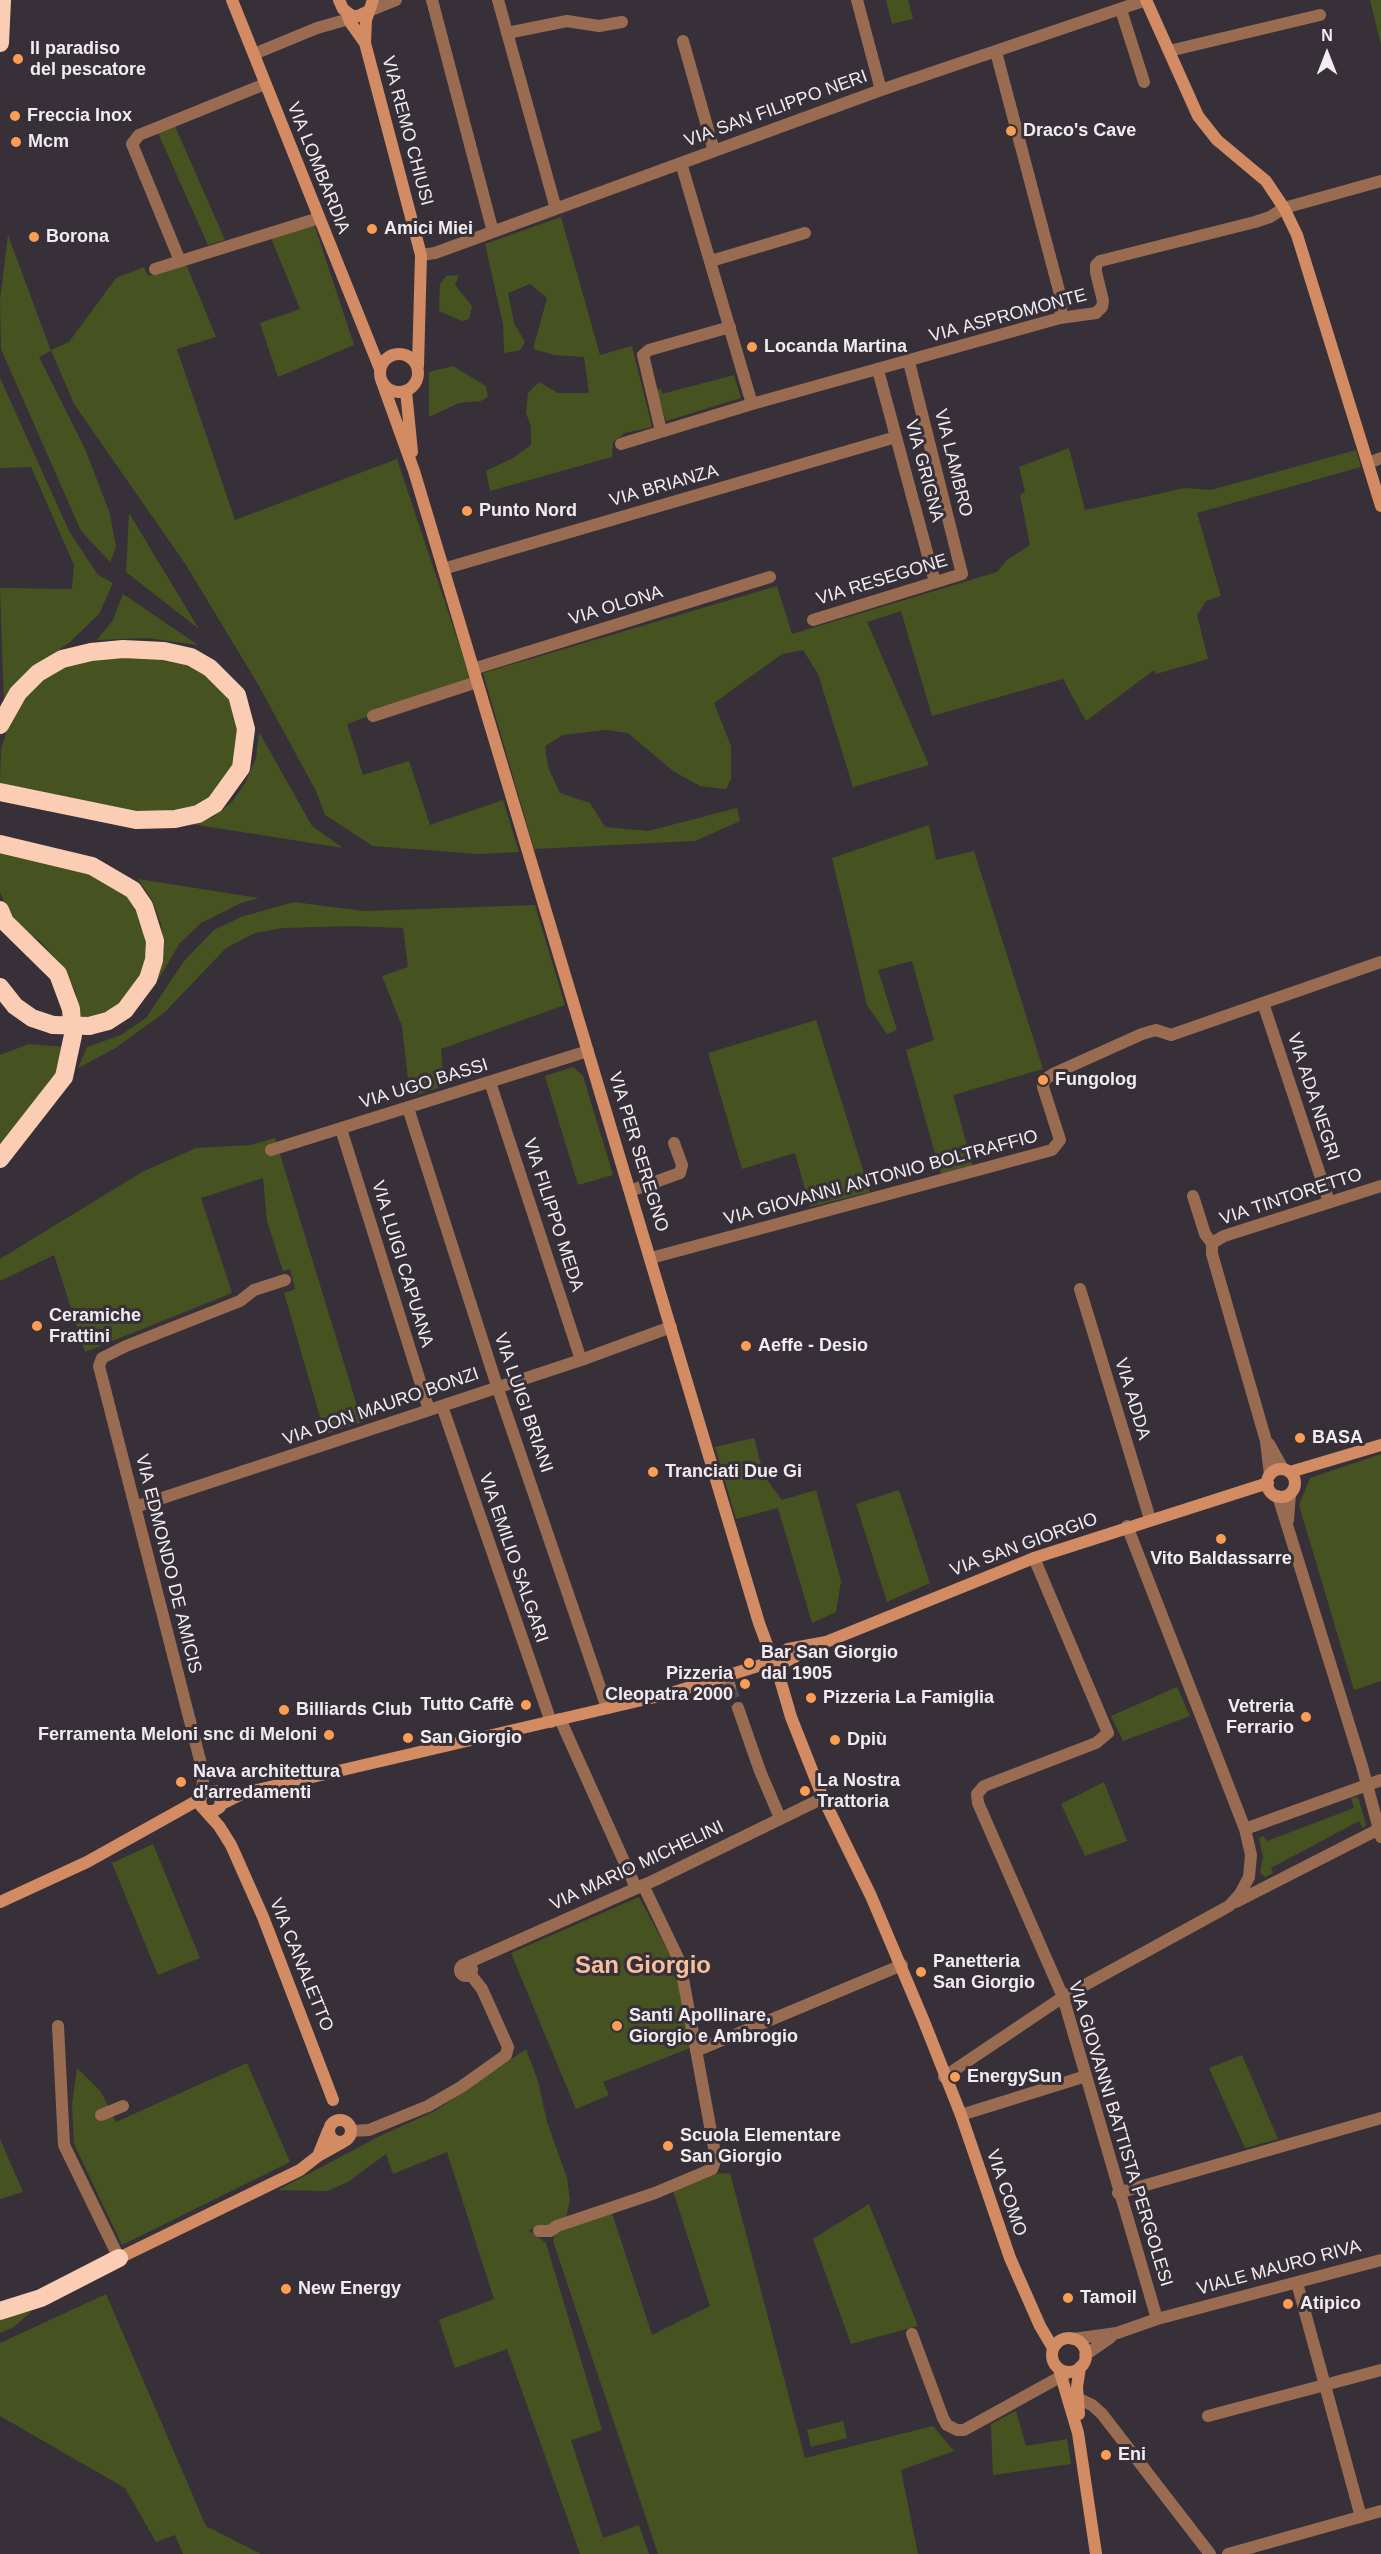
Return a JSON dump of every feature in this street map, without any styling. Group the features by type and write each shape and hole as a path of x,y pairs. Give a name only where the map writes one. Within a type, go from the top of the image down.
{"highway":[{"path":"0,42 2,0"},
{"path":"0,725 18,693 38,673 62,659 91,652 154,651 191,657 217,674 237,695 246,729 241,768 215,804 198,814 174,819 136,820 0,792"},
{"path":"0,844 92,866 133,890 151,922 154,960 148,980 125,1010 108,1021 89,1026 53,1025 32,1018 15,1006 0,987"},
{"path":"0,910 5,922 58,974 71,1009 73,1035 64,1077 0,1159"},
{"path":"0,2311 41,2298 119,2258"}],"street":[{"name":"VIA LOMBARDIA","path":"232,0 373,347 414,471 473,669"},
{"path":"254,54 317,28 334,15 396,0"},
{"path":"432,0 493,232"},
{"path":"498,0 556,209"},
{"path":"857,0 881,90"},
{"path":"1146,0 1192,104 1207,128 1230,152 1260,174 1284,208 1313,281 1381,506"},
{"name":"VIA SAN FILIPPO NERI","path":"421,255 435,253 881,90 1146,0"},
{"name":"VIA REMO CHIUSI","path":"353,9 365,42"},
{"name":"VIA REMO CHIUSI","path":"353,9 365,42 421,255 417,366"},
{"path":"1121,10 1144,82"},
{"path":"1169,51 1320,15"},
{"path":"507,33 567,21 599,27 622,22"},
{"path":"682,41 714,151"},
{"path":"996,52 1062,303 1060,318"},
{"path":"180,261 132,144 139,135 265,84"},
{"path":"681,163 752,404"},
{"path":"1284,208 1381,181"},
{"name":"VIA ASPROMONTE","path":"621,444 752,404 1060,318 1096,313 1102,307 1096,265 1100,261 1255,222 1270,217 1284,208"},
{"path":"155,269 319,218"},
{"path":"711,261 805,233"},
{"path":"661,431 643,355 649,350 730,327"},
{"path":"406,391 393,391 381,375 386,359 412,346 418,335"},
{"path":"373,347 409,356 417,366"},
{"name":"VIA LAMBRO","path":"909,362 962,573"},
{"name":"VIA LOMBARDIA","path":"414,471 406,391 417,380 417,366"},
{"name":"VIA GRIGNA","path":"878,369 935,582"},
{"name":"VIA BRIANZA","path":"443,569 896,437"},
{"path":"1368,463 1381,458"},
{"name":"VIA RESEGONE","path":"813,620 962,573"},
{"name":"VIA OLONA","path":"473,669 770,577"},
{"name":"VIA PER SEREGNO","path":"473,669 763,1634 779,1656 781,1681 791,1717 824,1798 902,1965 946,2082"},
{"path":"373,716 477,682"},
{"path":"1263,1003 1381,962"},
{"name":"VIA GIOVANNI ANTONIO BOLTRAFFIO","path":"651,1258 854,1202 1003,1166 1052,1150 1060,1140 1059,1131 1042,1087 1044,1080 1142,1034 1156,1030 1171,1035 1263,1003"},
{"name":"VIA ADA NEGRI","path":"1263,1003 1329,1202"},
{"name":"VIA UGO BASSI","path":"271,1150 588,1051"},
{"name":"VIA FILIPPO MEDA","path":"490,1083 581,1360"},
{"name":"VIA LUIGI BRIANI","path":"408,1108 497,1386 607,1708"},
{"name":"VIA LUIGI CAPUANA","path":"341,1129 429,1410"},
{"path":"630,1191 680,1173 682,1165 674,1143"},
{"name":"VIA TINTORETTO","path":"1212,1243 1224,1236 1381,1186"},
{"path":"946,2082 1063,1996 1229,1906 1380,1833 1275,1488 1266,1441 1212,1254 1212,1243 1204,1234 1193,1196"},
{"name":"VIA EDMONDO DE AMICIS","path":"202,1804 202,1770 99,1366 102,1358 126,1346 240,1301 254,1290 285,1280"},
{"name":"VIA ADDA","path":"1080,1289 1150,1519"},
{"name":"VIA DON MAURO BONZI","path":"135,1507 581,1360 671,1327"},
{"name":"VIA EMILIO SALGARI","path":"442,1406 556,1721 680,1962 716,2159 712,2169 622,2205 557,2226 550,2231 539,2230"},
{"path":"1266,1441 1289,1474 1275,1488"},
{"name":"VIA SAN GIORGIO","path":"218,1798 729,1682 779,1656 818,1645 1034,1558 1246,1488 1275,1488 1289,1474 1381,1445"},
{"path":"1127,1526 1245,1828 1251,1855 1249,1877 1240,1894 1229,1906"},
{"name":"VIA GIOVANNI BATTISTA PERGOLESI","path":"1034,1558 1108,1733 1096,1743 984,1786 977,1794 978,1803 1063,1996 1118,2193 1157,2319"},
{"path":"738,1708 760,1771 780,1818"},
{"name":"VIA EDMONDO DE AMICIS","path":"202,1770 218,1798"},
{"path":"1245,1828 1381,1780"},
{"path":"204,1792 218,1798 214,1812 202,1804 204,1792"},
{"name":"VIA CANALETTO","path":"218,1798 231,1845 264,1917 333,2100 349,2126"},
{"name":"VIA MARIO MICHELINI","path":"349,2126 369,2130 428,2106 479,2075 506,2055 508,2047 482,1989 468,1969 824,1798"},
{"path":"0,1902 87,1862 178,1813 202,1804"},
{"name":"VIA CANALETTO","path":"202,1804 231,1845"},
{"path":"696,2052 902,1965"},
{"path":"58,2026 64,2145 119,2258 300,2170 318,2156 343,2142 349,2138 349,2126 338,2120 329,2129 333,2140 343,2142"},
{"path":"961,2115 1086,2076"},
{"name":"VIA COMO","path":"946,2082 961,2115 1010,2258 1053,2348"},
{"name":"VIA CANALETTO","path":"318,2156 329,2129 333,2100"},
{"path":"101,2115 123,2106"},
{"path":"1118,2193 1381,2118"},
{"name":"VIALE MAURO RIVA","path":"1068,2339 1117,2333 1157,2319 1381,2260"},
{"path":"1296,2283 1361,2517"},
{"name":"VIA COMO","path":"1033,2310 1068,2339"},
{"name":"VIALE MAURO RIVA","path":"1085,2355 1117,2333"},
{"path":"912,2334 939,2410 951,2429 964,2430 1068,2371 1085,2355 1082,2345 1068,2339 1053,2348 1052,2358 1068,2371 1077,2398 1078,2433"},
{"path":"1208,2416 1381,2370"},
{"path":"1068,2371 1096,2554"},
{"path":"1077,2398 1092,2405 1102,2414 1210,2554"},
{"path":"1228,2554 1381,2511"}],"green space":[{"path":"886,0 908,0 913,19 892,24"},
{"path":"1370,0 1381,0 1381,45"},
{"path":"175,126 225,240 208,245 158,133"},
{"path":"561,217 600,355 632,346 652,427 625,433 613,442 612,457 490,491 486,471 513,458 531,445 531,427 526,413 528,393 539,382 558,393 589,393 584,357 554,355 533,349 547,298 530,284 508,293 514,323 525,342 520,350 504,353 503,324 485,244"},
{"path":"314,224 354,345 278,377 260,323 300,309 271,238"},
{"path":"8,235 51,351 39,357 86,451 110,514 116,547 110,562 81,531 1,349 0,300"},
{"path":"186,264 216,337 177,349 235,520 397,459 471,680 347,724 363,775 409,761 430,825 503,800 519,852 477,854 373,846 325,815 316,791 259,686 186,565 74,404 51,350 69,342 116,278 144,267 148,276"},
{"path":"459,275 455,285 472,306 469,319 462,321 439,311 440,284 446,276"},
{"path":"453,366 486,386 488,397 481,401 459,403 429,417 429,372"},
{"path":"734,375 741,398 666,421 656,390 661,389 662,394"},
{"path":"0,378 69,531 98,575 113,583 99,614 70,642 26,673 4,706 0,588 72,589 74,565 31,467 0,468"},
{"path":"1069,448 1085,510 1185,488 1211,490 1356,450 1361,467 1197,513 1221,596 1206,601 1197,615 1208,659 1156,674 1154,670 1086,721 1063,679 932,716 901,611 867,622 929,765 853,787 818,674 803,650 782,654 714,703 731,746 731,779 726,789 700,786 673,771 628,733 605,730 563,735 545,746 548,767 560,793 590,803 605,827 648,831 737,808 740,821 695,841 534,849 483,673 777,586 792,634 997,572 1007,560 1030,545 1020,495 1025,492 1019,467"},
{"path":"129,513 199,629 126,572"},
{"path":"123,594 198,645 147,638 97,640 113,620"},
{"path":"89,657 165,657 211,672 239,712 238,760 209,799 187,809 163,812 130,811 0,785 1,749 13,712 43,677"},
{"path":"259,732 312,826 343,848 191,824 213,817 232,802 245,783 256,758"},
{"path":"929,825 936,860 974,851 1043,1069 953,1095 973,1167 941,1175 906,1050 934,1040 912,961 878,970 897,1030 887,1034 867,1005 832,858"},
{"path":"0,850 66,861 134,899 149,945 139,985 110,1012 82,1020 75,990 60,964 41,942 14,921 0,892"},
{"path":"138,879 259,898 241,903 201,923 180,943 152,990 138,1005 159,971 164,948 161,924 152,900"},
{"path":"294,902 363,911 535,905 565,1005 441,1049 444,1086 410,1097 402,1026 382,976 408,967 403,928 352,926 283,928 255,933 226,948 165,1012 114,1049 78,1068 87,1047 121,1035 146,1018 184,961 214,930 241,917"},
{"path":"816,1020 870,1192 810,1207 795,1153 742,1169 708,1053"},
{"path":"29,1044 66,1047 57,1074 0,1150 0,1055"},
{"path":"573,1067 583,1076 613,1175 578,1185 545,1076"},
{"path":"275,1138 362,1422 325,1434 284,1293 295,1289 290,1269 283,1271 267,1221 263,1178 201,1198 232,1293 85,1352 54,1255 0,1281 0,1259 142,1172 196,1148 251,1145"},
{"path":"754,1438 764,1476 782,1500 816,1490 841,1581 836,1612 812,1623 778,1508 736,1519 715,1447"},
{"path":"1381,1454 1381,1681 1354,1690 1299,1505 1310,1478"},
{"path":"899,1490 930,1583 887,1602 856,1504"},
{"path":"1177,1687 1190,1716 1123,1741 1111,1716"},
{"path":"1104,1782 1127,1841 1085,1856 1061,1804"},
{"path":"1358,1797 1366,1825 1363,1828 1359,1821 1271,1868 1273,1873 1265,1877 1260,1873 1263,1857 1259,1838 1263,1836 1267,1841 1354,1808 1351,1798"},
{"path":"153,1844 200,1958 158,1975 112,1863"},
{"path":"639,1897 675,1964 690,2048 603,2082 609,2095 576,2109 511,1953"},
{"path":"526,2049 538,2081 547,2122 567,2178 570,2200 565,2222 528,2230 546,2243 602,2430 571,2440 603,2538 639,2525 649,2554 580,2554 507,2349 455,2368 439,2320 494,2299 447,2152 393,2174 386,2154 348,2182 327,2191 278,2190 380,2136 435,2111"},
{"path":"1242,2055 1278,2139 1245,2148 1209,2068"},
{"path":"247,2063 290,2162 122,2245 74,2144 72,2104 77,2068 101,2092 116,2122"},
{"path":"0,2139 23,2192 0,2199"},
{"path":"730,2173 805,2458 933,2426 954,2451 901,2470 918,2554 658,2554 553,2241 556,2231 612,2213 652,2335 710,2306 673,2191 712,2174"},
{"path":"869,2204 918,2326 851,2344 813,2239"},
{"path":"106,2294 206,2526 261,2554 183,2554 175,2535 156,2542 125,2488 0,2416 0,2343"},
{"path":"32,2311 14,2327 0,2333 0,2317"},
{"path":"1016,2411 1026,2446 1067,2439 1071,2464 993,2475 991,2424"},
{"path":"843,2421 847,2438 811,2447 807,2430"}],"tunnel":[{"path":"730,1687 738,1708"}],"place":[{"name":"Il paradiso del pescatore","path":"18,59"},
{"name":"Freccia Inox","path":"15,116"},
{"name":"Draco's Cave","path":"1011,131"},
{"name":"Mcm","path":"16,142"},
{"name":"Amici Miei","path":"372,229"},
{"name":"Borona","path":"34,237"},
{"name":"Locanda Martina","path":"752,347"},
{"name":"Punto Nord","path":"467,511"},
{"name":"Fungolog","path":"1043,1080"},
{"name":"Ceramiche Frattini","path":"37,1326"},
{"name":"Aeffe - Desio","path":"746,1346"},
{"name":"BASA","path":"1300,1438"},
{"name":"Tranciati Due Gi","path":"653,1472"},
{"name":"Vito Baldassarre","path":"1221,1539"},
{"name":"Bar San Giorgio dal 1905","path":"749,1663"},
{"name":"Pizzeria Cleopatra 2000","path":"745,1684"},
{"name":"Pizzeria La Famiglia","path":"811,1698"},
{"name":"Tutto Caffè","path":"526,1705"},
{"name":"Billiards Club","path":"284,1710"},
{"name":"Vetreria Ferrario","path":"1306,1717"},
{"name":"Ferramenta Meloni snc di Meloni","path":"329,1735"},
{"name":"San Giorgio","path":"408,1738"},
{"name":"Dpiù","path":"835,1740"},
{"name":"Nava architettura d'arredamenti","path":"181,1782"},
{"name":"La Nostra Trattoria","path":"805,1791"},
{"name":"Panetteria San Giorgio","path":"921,1972"},
{"name":"Santi Apollinare, Giorgio e Ambrogio","path":"617,2026"},
{"name":"EnergySun","path":"955,2077"},
{"name":"Scuola Elementare San Giorgio","path":"668,2146"},
{"name":"New Energy","path":"286,2289"},
{"name":"Tamoil","path":"1068,2298"},
{"name":"Atipico","path":"1288,2304"},
{"name":"Eni","path":"1106,2455"}],"district":[{"name":"San Giorgio","path":"643,1966"}]}
